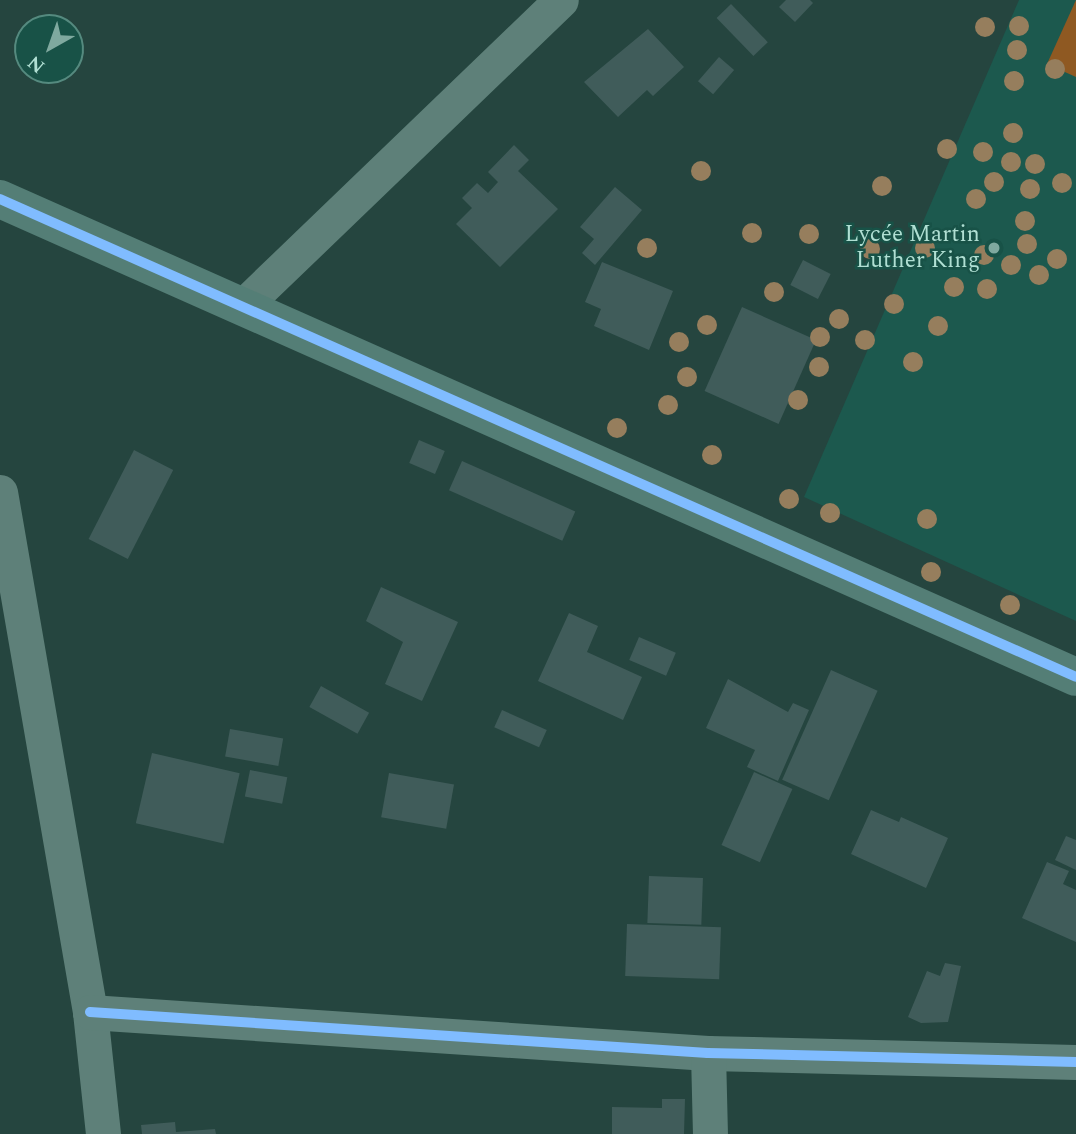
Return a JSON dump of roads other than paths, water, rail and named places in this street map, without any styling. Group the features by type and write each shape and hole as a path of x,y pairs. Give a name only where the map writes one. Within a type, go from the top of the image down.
{"street":[{"path":"243,306 561,0"},
{"path":"0,199 1076,677"},
{"path":"0,492 12,585 90,1012 103,1134"},
{"path":"90,1012 708,1053 1076,1062"},
{"path":"708,1053 710,1134"}],"place":[{"name":"Lycée Martin Luther King","path":"994,248"}]}
